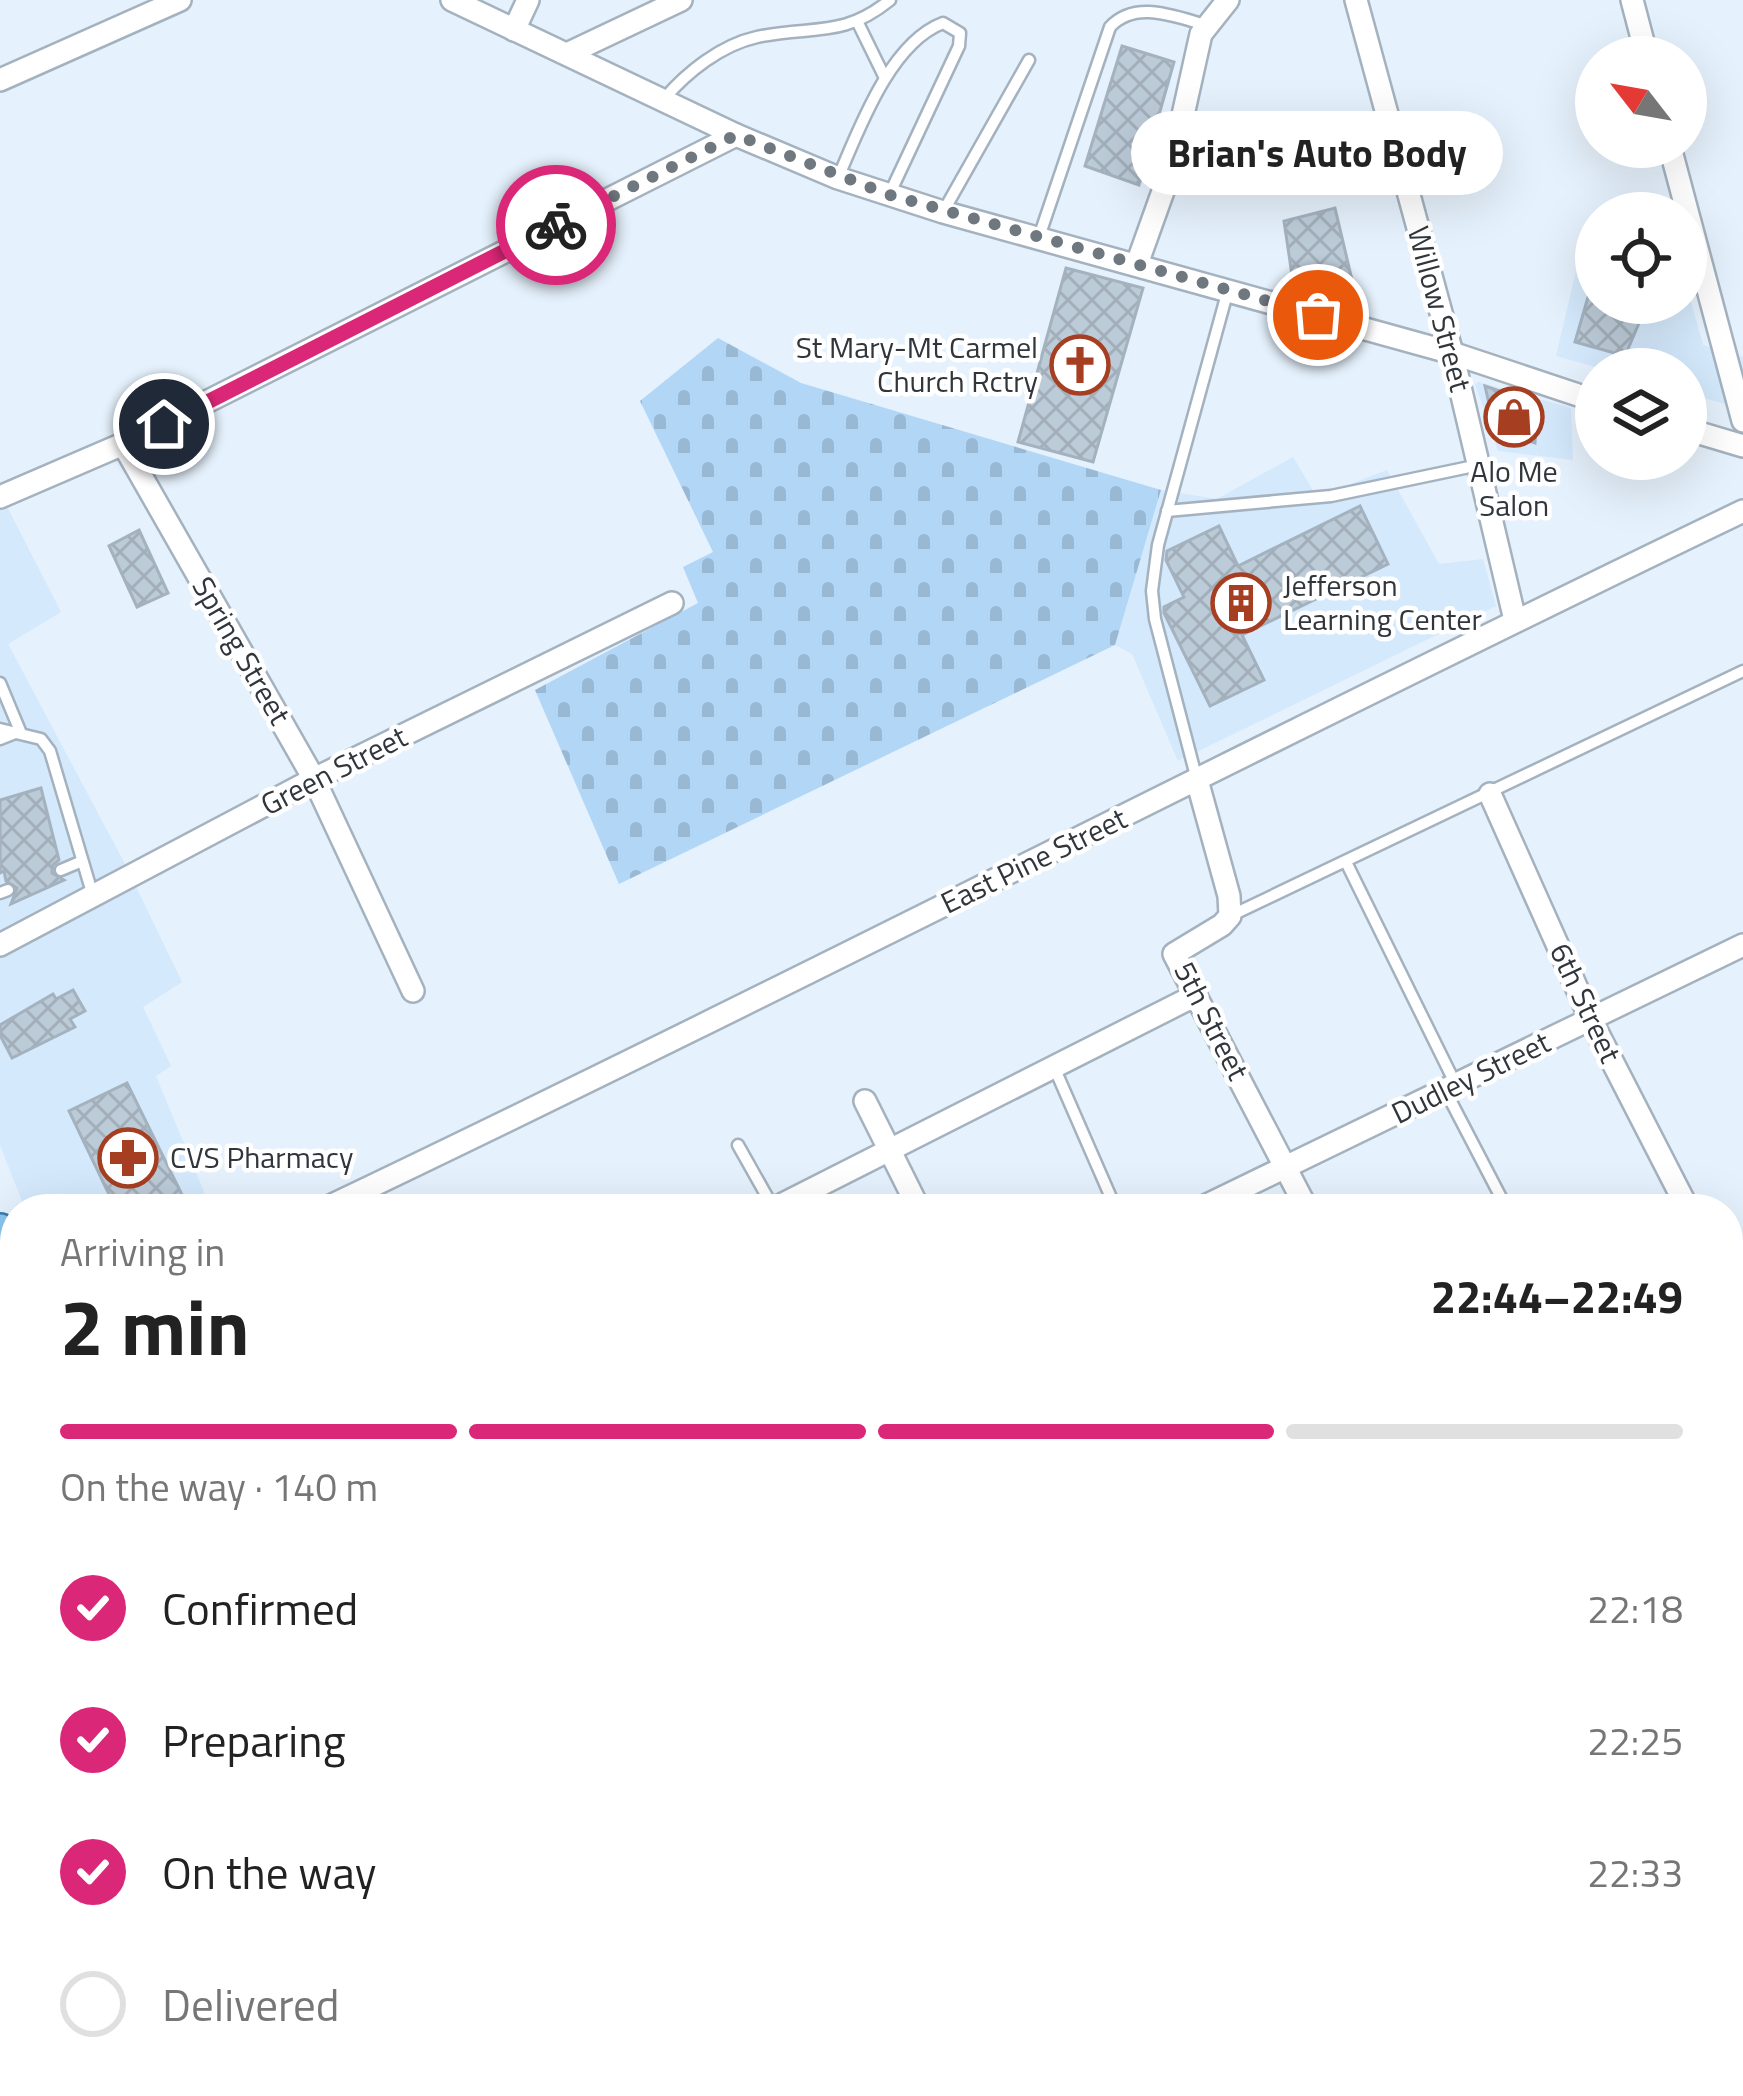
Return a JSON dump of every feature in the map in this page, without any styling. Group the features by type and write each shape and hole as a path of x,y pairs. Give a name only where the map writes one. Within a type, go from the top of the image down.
{"street":[{"path":"0,80 180,0"},
{"path":"452,0 736,135 838,178 943,212 1452,353 1575,394"},
{"path":"514,30 529,0"},
{"path":"567,54 681,0"},
{"path":"1137,264 1171,169 1201,34 1228,0"},
{"name":"Willow Street","path":"1357,0 1452,353 1515,620"},
{"path":"1632,0 1641,36"},
{"path":"0,497 123,444 736,135"},
{"path":"1676,168 1743,422"},
{"path":"1707,436 1743,446"},
{"name":"Spring Street","path":"123,444 314,779 413,991"},
{"name":"East Pine Street","path":"355,1194 1743,511"},
{"name":"Green Street","path":"0,945 314,779 672,603"},
{"path":"1197,780 1232,905 1230,916"},
{"name":"6th Street","path":"1490,794 1592,1020 1680,1194"},
{"name":"5th Street","path":"1230,916 1174,954 1299,1194"},
{"name":"Dudley Street","path":"1229,1194 1743,945"},
{"path":"803,1194 1196,995"},
{"path":"865,1101 911,1194"}],"lane":[{"path":"664,99 697,68 753,38 858,23 890,0"},
{"path":"1039,238 1110,27 1118,16 1134,9 1208,25"},
{"path":"858,23 884,76"},
{"path":"838,178 884,76 943,23 960,33 959,46 890,195"},
{"path":"943,212 1029,60"},
{"path":"1197,780 1152,591 1167,511 1228,290"},
{"path":"1167,511 1331,496 1479,465"},
{"path":"1230,916 1743,671"},
{"path":"0,683 20,731"},
{"path":"0,729 41,739 50,751 93,896"},
{"path":"0,739 20,731"},
{"path":"62,869 80,862"},
{"path":"1346,862 1500,1194"},
{"path":"1054,1067 1109,1194"},
{"path":"738,1145 766,1194"}],"shaded area":[{"path":"1575,275 1575,324 1697,324 1703,345 1743,357 1743,409 1707,399 1707,348 1575,348 1575,361 1556,356"},
{"path":"1475,384 1571,408 1573,460 1498,451"},
{"path":"1293,457 1317,497 1387,470 1439,564 1483,559 1496,606 1178,761 1132,654 1115,645 1161,490 1217,499"},
{"path":"0,493 61,612 8,644 182,982 143,1007 171,1066 156,1076 205,1194 19,1194 0,1145"}],"green space":[{"path":"718,338 801,383 1161,490 1115,645 619,884 535,690 698,603 683,567 713,552 640,401"}],"building":[{"path":"1122,46 1174,62 1139,185 1085,166"},
{"path":"1335,208 1357,301 1293,282 1284,221"},
{"name":"St Mary-Mt Carmel Church Rctry","path":"1066,268 1143,288 1093,462 1018,442"},
{"path":"1580,324 1639,324 1628,348 1575,342"},
{"name":"Alo Me Salon","path":"1485,386 1537,404 1535,443 1495,430"},
{"name":"Jefferson Learning Center","path":"1360,506 1388,564 1242,635 1264,680 1210,706 1164,613 1164,607 1184,597 1166,560 1167,551 1219,526 1238,566"},
{"path":"139,530 168,593 137,607 109,546"},
{"path":"41,788 59,860 52,873 64,880 11,904 17,888 6,881 4,871 0,873 0,800"},
{"path":"73,990 85,1011 70,1019 75,1027 12,1058 0,1025 53,994 56,999"},
{"name":"CVS Pharmacy","path":"127,1083 182,1194 109,1194 69,1111"}],"way so far":[{"path":"556,225 736,135 838,178 943,212 1318,315"}],"place":[{"name":"Brian's Auto Body","path":"1318,315"},
{"name":"St Mary-Mt Carmel Church Rctry","path":"1080,365"},
{"name":"Alo Me Salon","path":"1514,417"},
{"name":"Jefferson Learning Center","path":"1241,603"},
{"name":"CVS Pharmacy","path":"128,1158"}],"route":[{"path":"164,424 556,225"}]}
